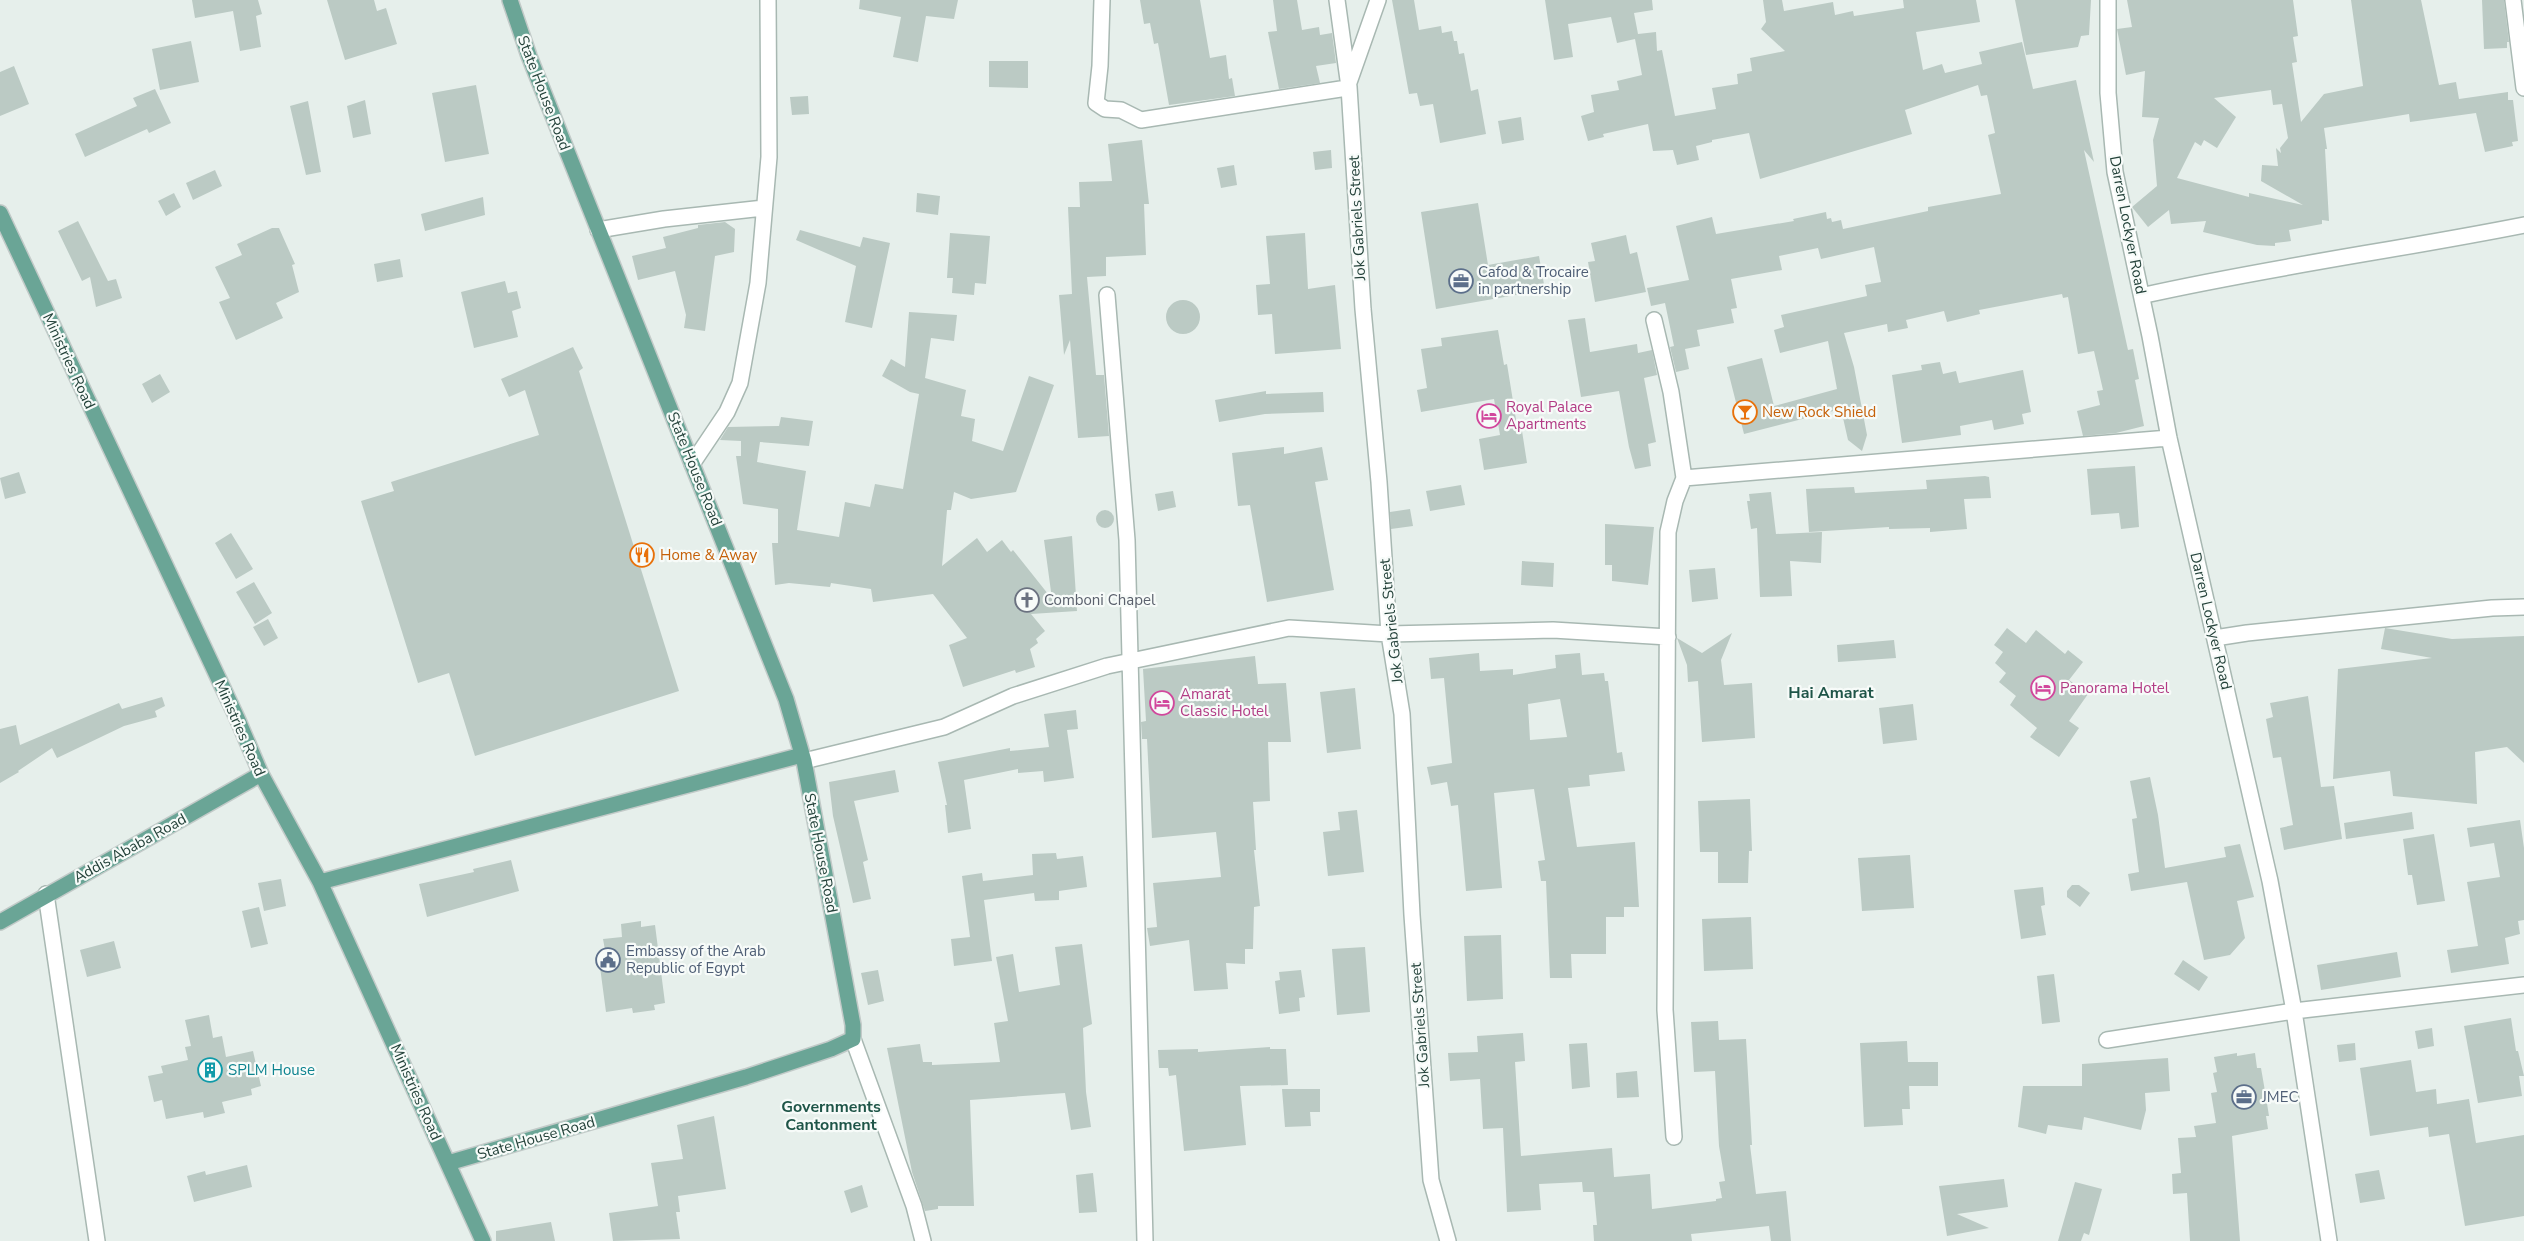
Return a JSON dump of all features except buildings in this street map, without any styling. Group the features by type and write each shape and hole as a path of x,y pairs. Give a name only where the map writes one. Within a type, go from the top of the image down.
{"main road":[{"name":"State House Road","path":"448,1163 746,1078 831,1049 853,1039 853,1024 803,758 775,666 598,230 529,56 510,0"},
{"name":"Ministries Road","path":"0,213 261,774 320,882 483,1241"},
{"path":"320,882 803,758"},
{"name":"Addis Ababa Road","path":"0,922 46,894 261,774"}],"street":[{"path":"692,464 727,412 740,383 758,283 769,158 768,0"},
{"path":"1102,0 1100,66 1096,103 1105,109 1121,110 1141,120 1347,88 1378,0"},
{"name":"Jok Gabriels Street","path":"1336,0 1349,87 1363,309 1379,482 1388,634 1402,714 1412,914 1431,1180 1448,1241"},
{"name":"Darren Lockyer Road","path":"2108,0 2108,93 2115,172 2150,336 2169,438 2270,881 2294,1011 2329,1241"},
{"path":"2513,0 2524,88"},
{"path":"598,230 673,218 764,208"},
{"path":"2144,295 2206,281 2418,246 2524,225"},
{"path":"1107,295 1126,540 1145,1241"},
{"path":"1654,320 1671,392 1684,478 1675,501 1668,532 1665,1010 1674,1137"},
{"path":"1684,478 2169,438"},
{"path":"2215,638 2247,633 2483,609 2524,608"},
{"path":"803,758 944,727 1013,696 1107,666 1130,663 1290,628 1388,634 1553,630 1668,636"},
{"path":"46,894 97,1241"},
{"path":"2108,1040 2294,1011 2524,985"},
{"name":"State House Road","path":"853,1039 910,1197 923,1241"}],"place":[{"name":"Cafod & Trocaire in partnership","path":"1461,281"},
{"name":"New Rock Shield","path":"1745,412"},
{"name":"Royal Palace Apartments","path":"1489,416"},
{"name":"Home & Away","path":"642,555"},
{"name":"Comboni Chapel","path":"1027,600"},
{"name":"Panorama Hotel","path":"2043,688"},
{"name":"Amarat Classic Hotel","path":"1162,703"},
{"name":"Embassy of the Arab Republic of Egypt","path":"608,960"},
{"name":"SPLM House","path":"210,1070"},
{"name":"JMEC","path":"2244,1097"}],"district":[{"name":"Hai Amarat","path":"1831,692"},
{"name":"Governments Cantonment","path":"831,1115"}]}
